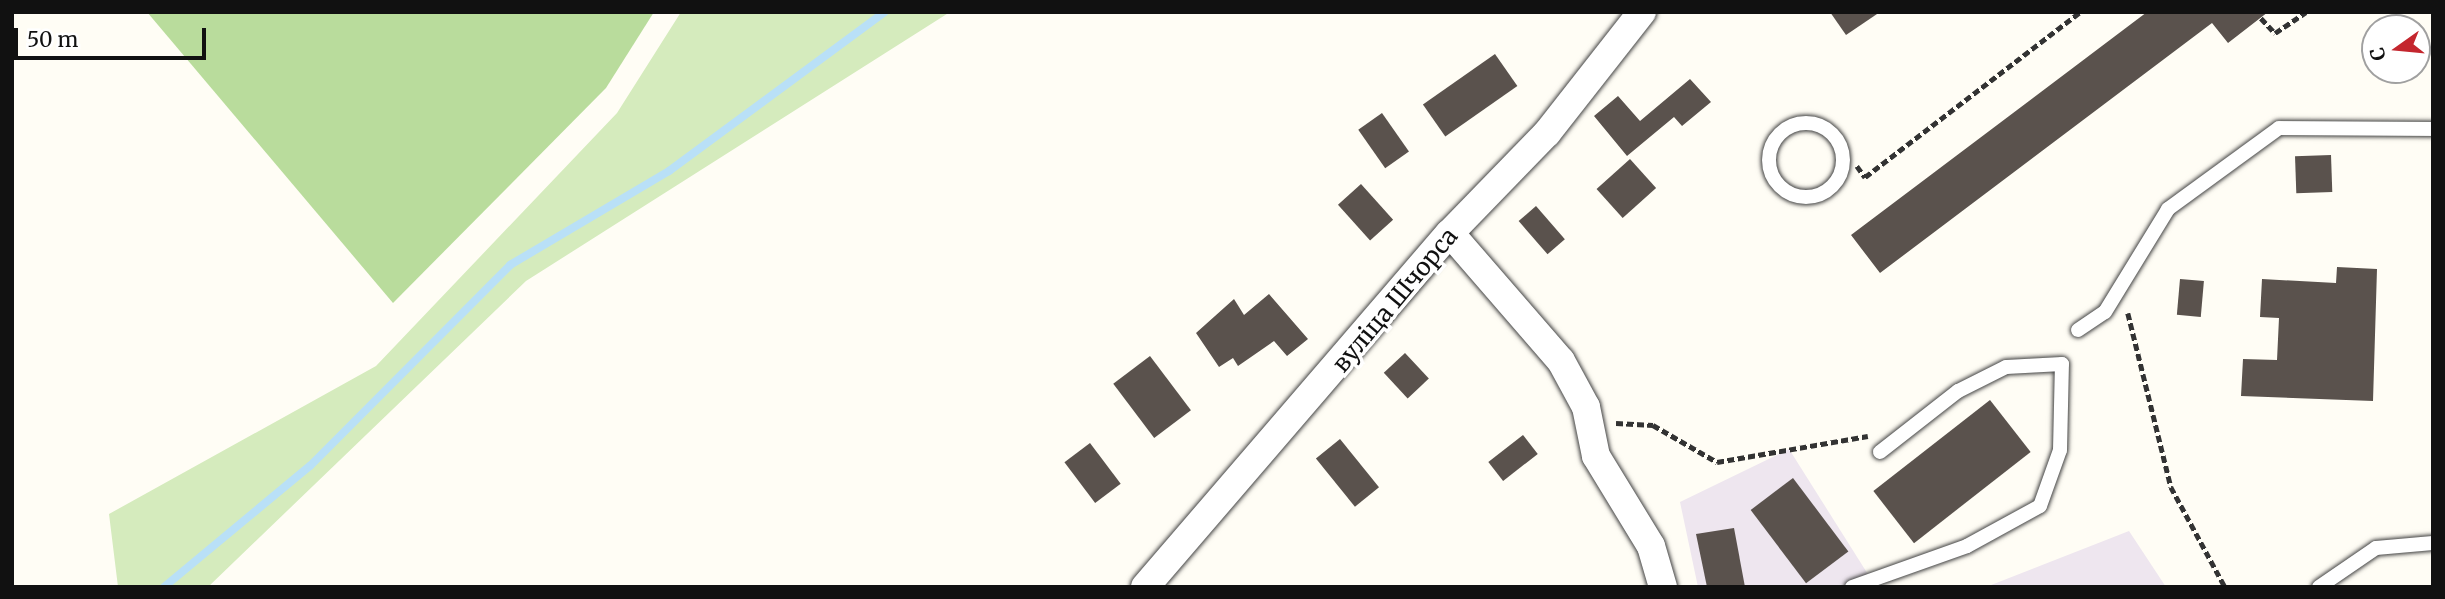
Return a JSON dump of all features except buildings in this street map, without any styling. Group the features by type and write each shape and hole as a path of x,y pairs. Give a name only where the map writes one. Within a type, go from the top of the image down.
{"street":[{"name":"вуліца Шчорса","path":"1145,587 1450,233 1547,133 1642,12"},
{"path":"1450,233 1561,361 1589,422 1596,456 1651,546 1664,587"}],"lane":[{"path":"1798,123 1821,126 1841,146 1841,173 1820,195 1788,194 1770,174 1770,146 1798,123"},
{"path":"2078,330 2105,312 2168,209 2279,128 2433,129"},
{"path":"1852,587 1967,546 2040,506 2060,450 2062,364 2006,367 1958,391 1880,452"},
{"path":"2319,587 2376,548 2433,543"}],"path":[{"path":"1857,166 1865,177 2080,12"},
{"path":"2261,18 2274,33 2306,12"},
{"path":"2120,287 2171,487 2225,587"},
{"path":"1589,422 1653,425 1717,462 1910,429"}],"shaded area":[{"path":"1789,449 1876,587 1698,587 1680,502"},
{"path":"2129,531 2166,587 1986,587"}],"green space":[{"path":"147,12 654,12 606,88 393,303"},
{"path":"681,12 950,12 526,281 208,587 118,587 109,514 376,366 617,113"}],"waterway":[{"path":"164,587 310,466 510,265 669,171 885,12"}]}
